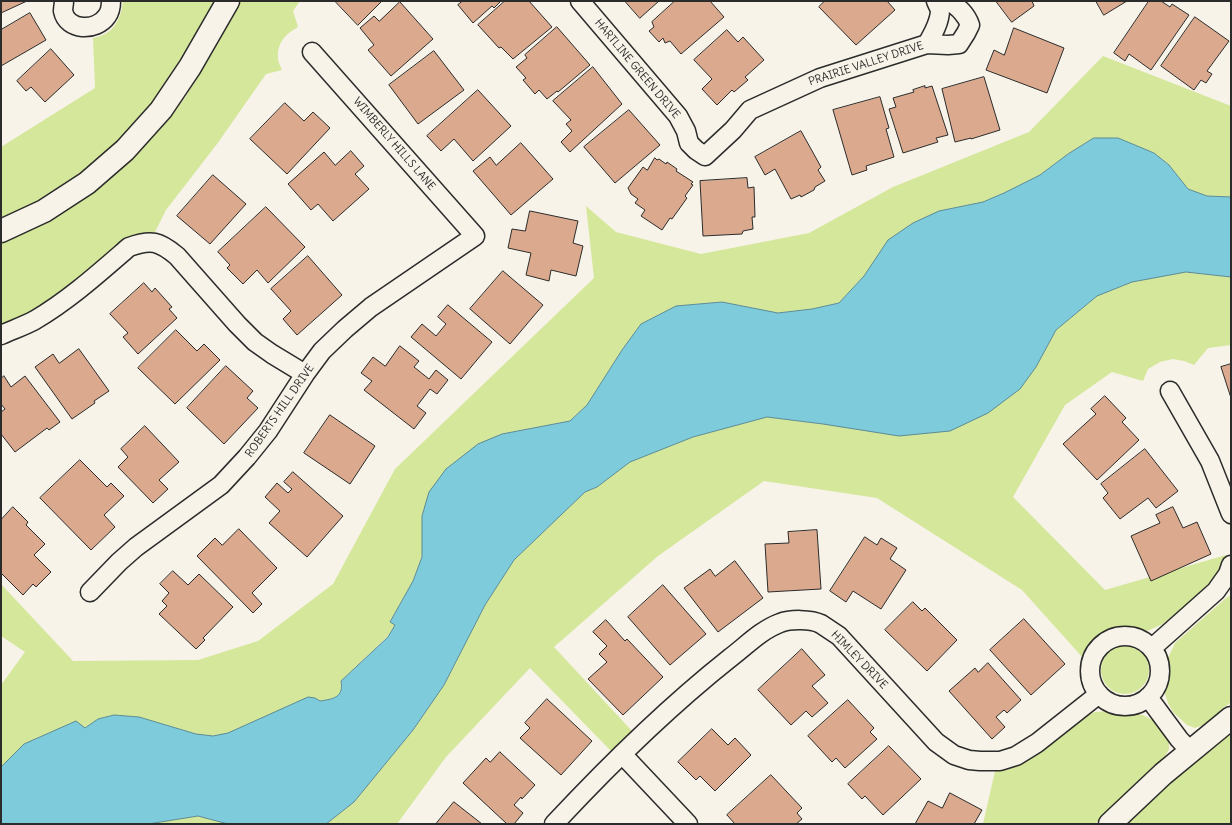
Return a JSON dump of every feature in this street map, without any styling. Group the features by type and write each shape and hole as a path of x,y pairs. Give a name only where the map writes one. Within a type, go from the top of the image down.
{"street":[{"path":"64,1 63,11 68,20 85,28 100,23 107,17 110,10 111,1"},
{"path":"1,231 44,211 86,183 125,150 161,110 190,67 228,1"},
{"name":"HARTLINE GREEN DRIVE","path":"580,1 678,116 686,131 689,143 704,156"},
{"path":"927,44 935,32 938,19 940,9 936,1"},
{"name":"PRAIRIE VALLEY DRIVE","path":"704,156 732,130 750,110 820,78 927,44 959,44 970,26 967,18 961,10 949,1"},
{"name":"WIMBERLY HILLS LANE","path":"312,52 475,236"},
{"name":"ROBERTS HILL DRIVE","path":"90,592 136,547 221,484 247,457 268,431 305,374 322,351 345,329 371,307 475,236"},
{"path":"1,334 33,321 52,310 129,247 142,243 155,243 166,247 177,256 237,324 255,342 305,374"},
{"path":"1170,391 1210,461 1231,514"},
{"path":"1152,648 1216,591 1230,572"},
{"name":"HIMLEY DRIVE","path":"554,824 622,754 666,712 716,669 764,632 780,623 800,620 820,624 839,636 936,742 954,755 969,760 1000,762 1016,756 1037,743 1099,694"},
{"path":"1118,636 1133,636 1147,642 1152,648 1161,668 1159,682 1152,695 1140,704 1125,706 1110,703 1099,694 1091,681 1090,666 1095,652 1105,642 1118,636"},
{"path":"1148,697 1179,739 1190,751"},
{"path":"1110,824 1162,774 1231,718"},
{"path":"622,754 688,824"}],"green space":[{"path":"123,1 217,1 184,58 166,85 130,131 73,179 31,204 1,218 1,147 95,88 93,38 105,34 113,28 120,15"},
{"path":"241,1 300,1 293,11 298,27 283,39 279,47 278,60 282,70 266,74 217,144 166,210 151,240 26,315 1,325 1,242 68,209 102,185 133,157 167,121 186,96"},
{"path":"1103,56 1231,106 1231,197 1207,196 1188,189 1169,165 1154,153 1118,138 1068,154 1040,175 983,202 939,211 864,276 839,303 812,309 778,313 722,302 676,306 641,324 622,350 587,405 570,421 502,434 422,516 422,556 413,581 390,622 395,625 388,636 341,681 341,691 337,696 320,701 315,698 228,733 213,736 196,734 139,717 114,715 98,719 85,728 24,744 1,767 1,685 25,652 1,636 1,584 73,661 198,660 258,641 333,584 395,469 594,278 586,206 616,232 701,254 809,233 893,187 1029,132"},
{"path":"1186,272 1231,277 1231,345 1208,348 1194,365 1173,359 1160,362 1148,369 1143,381 1112,372 1065,405 1013,497 1105,590 1226,555 1220,572 1193,599 1163,624 1147,631 1124,626 1100,634 1090,644 1083,658 1022,590 877,498 764,481 658,556 554,647 632,731 612,752 530,668 446,757 397,824 326,824 354,802 413,730 444,685 485,605 514,560 585,491 597,487 630,462 693,437 767,417 823,424 1036,367 1056,330 1097,296 1132,282"},
{"path":"1231,595 1231,702 1203,725 1195,728 1187,725 1173,712 1168,703 1165,694 1168,658 1175,643"},
{"path":"1120,646 1130,646 1139,650 1145,656 1148,661 1148,679 1139,690 1130,694 1120,694 1111,690 1105,684 1101,675 1101,665 1105,656 1111,650"},
{"path":"1109,711 1143,715 1156,722 1166,733 1169,741 1169,749 1164,758 1119,799 1095,824 983,824 995,771 1018,766 1031,758 1084,717 1095,712"},
{"path":"1231,730 1231,824 1126,824 1164,787"},
{"path":"198,816 228,824 149,824"}],"water":[{"path":"1094,138 1118,138 1154,153 1169,165 1188,189 1207,196 1231,197 1231,277 1186,272 1132,282 1097,296 1056,330 1036,367 1020,389 988,413 950,431 899,436 767,417 693,437 630,462 597,487 585,492 514,560 485,605 444,685 413,730 354,802 326,824 228,824 198,816 148,824 1,824 1,767 24,744 76,721 85,728 98,719 114,715 139,717 196,734 213,736 228,733 308,697 315,698 320,701 337,696 341,691 341,681 388,637 395,625 390,622 413,581 422,557 422,516 429,492 446,469 478,444 502,434 570,421 587,405 622,350 641,324 676,306 722,302 778,313 812,309 839,303 864,276 888,240 913,223 939,211 983,202 1004,193 1040,175 1068,154"}],"building":[{"path":"1,1 27,1 1,13"},
{"path":"335,1 382,1 358,25"},
{"path":"463,1 501,1 494,8 492,6 473,23 458,5"},
{"path":"505,1 529,1 552,27 513,59 501,47 499,48 478,25"},
{"path":"625,1 659,1 640,18"},
{"path":"675,1 710,1 724,17 681,54 670,41 665,43 663,38 659,42 649,31 654,27 652,22"},
{"path":"825,1 887,1 895,10 856,45 819,7"},
{"path":"996,1 1032,1 1034,6 1012,22"},
{"path":"1096,1 1127,1 1104,15"},
{"path":"1149,1 1161,1 1170,7 1172,4 1189,15 1151,70 1129,54 1125,61 1114,53"},
{"path":"400,2 433,39 391,76 368,50 374,45 360,28 374,16 379,21"},
{"path":"30,13 46,40 1,66 1,30"},
{"path":"1195,17 1229,41 1207,71 1212,74 1206,83 1201,80 1194,90 1161,66"},
{"path":"557,27 590,65 558,92 557,91 547,99 539,90 535,94 523,80 526,78 516,67 527,58 525,55"},
{"path":"1014,28 1064,48 1047,93 986,70 994,50 1004,55"},
{"path":"727,30 738,42 743,37 764,60 745,77 748,80 734,92 732,90 717,105 702,89 712,79 694,60"},
{"path":"51,49 74,75 45,102 31,87 26,91 17,81"},
{"path":"434,51 464,90 418,124 389,85"},
{"path":"593,67 622,104 570,152 561,142 572,131 566,124 571,120 553,101"},
{"path":"984,77 1000,130 971,139 955,142 942,89"},
{"path":"925,86 925,88 932,86 948,135 936,138 938,142 903,153 889,109 896,107 893,98 914,92 913,90"},
{"path":"478,90 511,126 473,161 454,139 441,151 427,136"},
{"path":"880,97 889,128 886,129 894,157 866,166 867,170 852,175 833,110"},
{"path":"285,103 304,121 313,112 330,128 287,174 250,139"},
{"path":"629,110 660,145 615,183 584,147"},
{"path":"801,131 821,167 818,170 825,181 815,187 814,190 801,197 800,195 791,199 775,169 765,175 755,157"},
{"path":"521,143 553,179 511,215 473,171 490,157 496,165"},
{"path":"351,151 364,166 355,174 369,189 333,221 318,204 311,210 288,184 324,152 335,165"},
{"path":"655,158 666,164 667,162 677,169 676,171 693,182 691,184 693,185 685,196 687,198 662,230 641,216 645,210 635,203 638,199 631,194 628,188 643,167 647,170"},
{"path":"213,175 246,204 210,244 177,216"},
{"path":"747,178 748,188 754,187 755,217 752,217 753,229 743,231 742,234 703,236 700,181"},
{"path":"266,207 305,247 268,283 257,270 243,284 227,268 230,265 218,252"},
{"path":"530,211 578,221 573,243 583,246 576,276 551,270 549,281 526,275 531,253 508,248 512,229 525,231"},
{"path":"308,256 342,295 297,335 283,319 291,311 271,289"},
{"path":"503,271 543,305 510,344 470,309"},
{"path":"144,283 152,292 155,288 172,307 169,309 177,318 138,354 123,337 128,333 110,314"},
{"path":"448,305 492,342 461,379 411,337 422,324 436,336 446,324 438,317"},
{"path":"176,330 197,351 204,344 220,360 175,404 138,368"},
{"path":"400,346 419,361 414,367 429,379 436,370 448,380 437,394 430,389 417,406 426,413 414,429 364,390 372,381 361,373 373,357 385,366"},
{"path":"79,349 109,391 72,419 35,367 53,354 59,363"},
{"path":"1231,364 1231,398 1221,367"},
{"path":"226,366 253,391 247,398 258,408 224,444 187,408"},
{"path":"4,376 11,387 25,376 60,422 49,430 47,428 15,452 1,434 1,412 5,409 1,404 1,379"},
{"path":"1105,396 1126,418 1122,422 1139,440 1097,480 1063,444 1096,414 1091,409"},
{"path":"330,415 375,446 350,484 304,453"},
{"path":"145,426 179,462 159,480 168,489 153,503 118,467 128,457 121,449"},
{"path":"1145,449 1178,491 1156,508 1148,498 1120,519 1103,498 1108,493 1101,484"},
{"path":"80,460 107,487 111,483 124,496 104,515 115,527 91,550 40,498"},
{"path":"293,472 343,516 307,557 269,523 280,511 265,497 277,483 288,493 292,489 284,482"},
{"path":"13,507 28,522 26,525 45,544 34,555 51,572 36,587 33,584 23,595 1,573 1,520"},
{"path":"1173,507 1183,528 1197,522 1211,554 1151,581 1131,536 1160,523 1156,515"},
{"path":"239,529 277,568 252,593 262,604 253,613 197,556 215,538 222,545"},
{"path":"817,530 821,589 768,592 765,544 789,543 788,532"},
{"path":"865,537 877,545 881,538 897,548 890,559 906,570 881,609 853,591 846,602 830,591"},
{"path":"735,561 763,598 718,632 684,588 710,569 715,576"},
{"path":"173,571 188,585 199,574 233,607 203,638 205,640 196,649 159,614 167,606 162,601 169,593 160,584"},
{"path":"663,585 706,634 670,665 628,617"},
{"path":"913,602 922,611 925,608 957,640 927,671 885,630"},
{"path":"1024,619 1065,664 1031,695 990,650"},
{"path":"606,620 625,641 627,639 663,677 623,715 588,679 607,662 599,654 607,646 593,632"},
{"path":"802,649 825,675 812,686 828,703 812,717 806,711 791,725 758,690"},
{"path":"988,663 1021,700 1007,713 1004,710 996,717 1005,727 992,739 949,691 975,668 978,672"},
{"path":"547,699 592,741 561,775 520,738 530,728 525,723"},
{"path":"848,700 874,728 870,732 877,739 845,768 836,758 832,762 808,736"},
{"path":"712,729 728,745 735,738 751,755 715,791 700,776 696,780 678,762"},
{"path":"889,746 921,779 883,815 865,796 862,799 848,784"},
{"path":"500,752 535,785 514,805 523,813 514,824 507,824 463,783 486,758 490,762"},
{"path":"771,775 802,808 797,813 802,819 796,824 735,824 727,815"},
{"path":"950,793 982,810 974,824 915,824 928,801 942,808"},
{"path":"454,802 482,824 436,824"}]}
